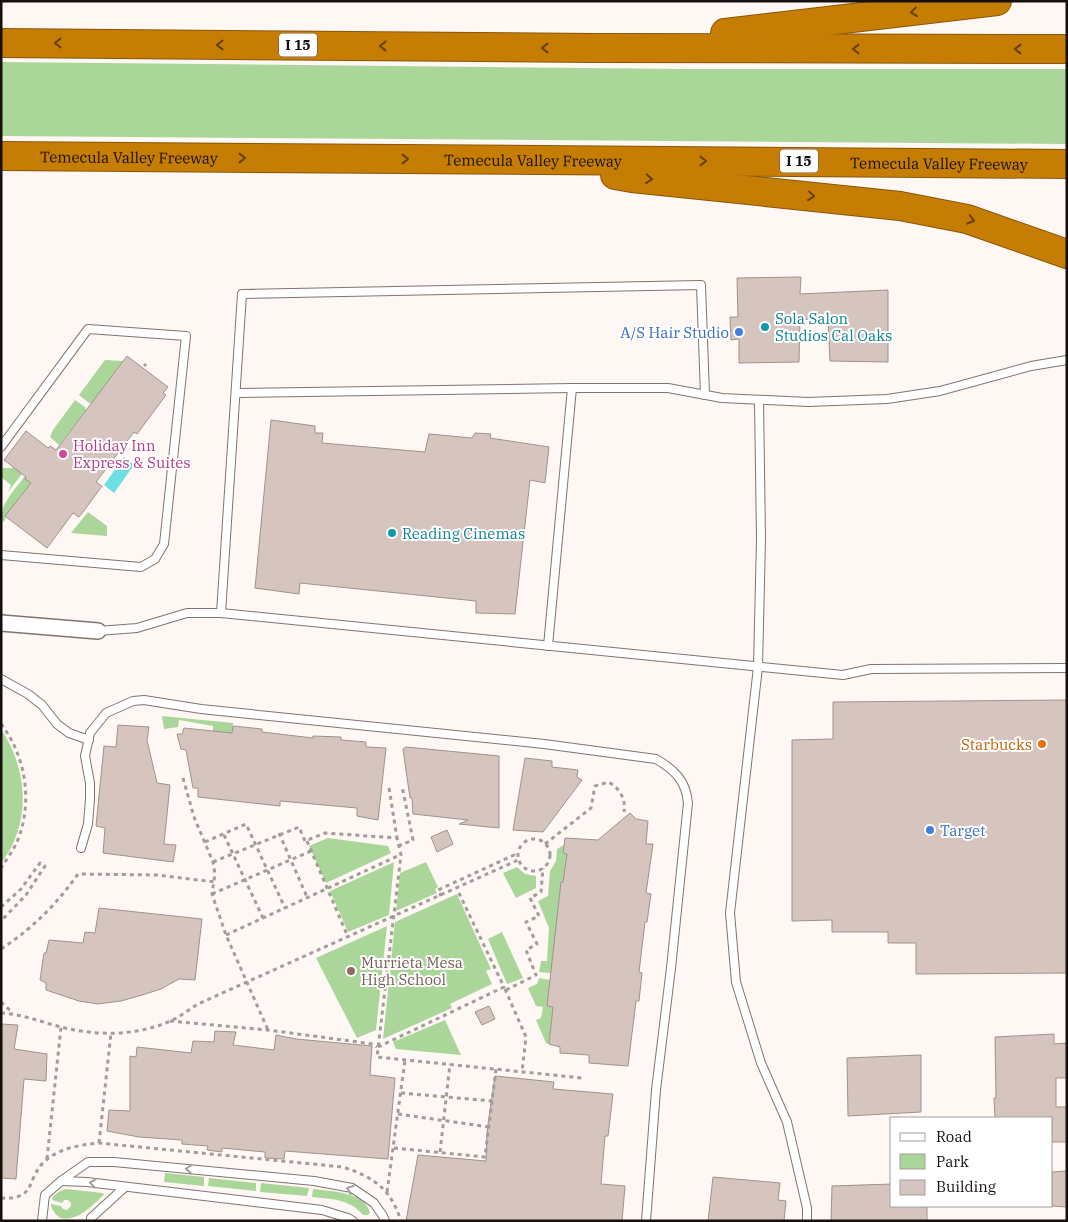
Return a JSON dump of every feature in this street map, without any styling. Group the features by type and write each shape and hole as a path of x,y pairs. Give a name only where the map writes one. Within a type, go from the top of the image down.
{"highway":[{"path":"594,48 997,1"},
{"name":"I 15","path":"1,43 594,48 1067,49"},
{"name":"Temecula Valley Freeway","path":"1,156 1067,164"},
{"path":"532,160 632,178 900,206 967,219 1067,254"}],"street":[{"path":"1,623 98,631"}],"lane":[{"path":"221,613 242,294 701,285 705,395"},
{"path":"1,447 88,329 186,336 164,544 155,559 141,567 1,555"},
{"path":"236,393 668,388 722,398 759,400 808,402 888,399 940,391 1031,366 1067,360"},
{"path":"548,646 572,388"},
{"path":"759,400 761,548 758,667 730,913 736,982 761,1063 787,1122 807,1208 807,1221"},
{"path":"98,631 137,628 186,613 221,613 842,676 871,669 1067,668"},
{"path":"1,679 28,694 42,705 57,724 69,733 88,740"},
{"path":"81,848 88,824 90,799 90,783 85,756 90,733 106,713 133,701 144,700 201,709 544,744 656,758 683,781 688,803 656,1090 646,1221"},
{"path":"42,1221 45,1195 88,1162 114,1162 314,1181 352,1188 374,1203 385,1221"},
{"path":"61,1181 322,1210 353,1221"},
{"path":"91,1221 91,1218 125,1187"}],"path":[{"path":"1,724 8,733 22,765 26,801 20,834 13,850 1,868"},
{"path":"183,778 194,817 213,862 215,874 212,894 226,934 268,1030"},
{"path":"545,844 591,808 595,786 609,782 615,786 622,795 625,806 624,812"},
{"path":"398,846 413,840 402,786"},
{"path":"389,788 401,855 377,1057 582,1078"},
{"path":"205,842 246,824 285,908"},
{"path":"213,862 299,826 348,937"},
{"path":"279,833 307,898"},
{"path":"307,841 325,833 397,838"},
{"path":"224,834 263,918"},
{"path":"1,1013 14,1013 78,1031 111,1033 148,1029 170,1022 198,1004 441,896 516,861 517,858 518,852 524,843 535,840 545,844 548,848 549,859 547,864 540,870 530,871 522,866 517,858 514,855 438,890 441,896"},
{"path":"212,894 311,851"},
{"path":"226,934 401,855"},
{"path":"1,907 21,889 40,863 45,866 26,895 1,921"},
{"path":"377,1047 536,975 526,950 537,944 526,922 539,916 530,898 541,892 543,868"},
{"path":"1,949 49,911 78,874 157,876 214,882"},
{"path":"457,888 505,988 526,1037 522,1072"},
{"path":"1,1002 14,1013"},
{"path":"170,1022 268,1030 373,1044 377,1047"},
{"path":"47,1160 61,1027"},
{"path":"1,1198 16,1198 25,1192 31,1186 38,1168 58,1152 72,1147 98,1143 111,1033"},
{"path":"387,1192 405,1060"},
{"path":"440,1152 450,1064"},
{"path":"394,1148 485,1157 496,1069"},
{"path":"401,1093 492,1101"},
{"path":"398,1114 490,1127"}],"green space":[{"path":"1,62 684,69 1067,69 1067,144 1,136"},
{"path":"105,360 123,361 92,403 89,403 79,395"},
{"path":"75,400 85,407 86,410 59,445 50,437"},
{"path":"1,468 15,468 22,474 8,492 11,485 1,477"},
{"path":"25,476 31,483 6,516 4,522 1,520 3,508"},
{"path":"88,512 107,526 107,536 71,533"},
{"path":"162,716 233,723 232,733 213,731 213,726 179,720 178,727 164,729"},
{"path":"1,729 17,761 23,796 22,814 18,831 11,848 1,863"},
{"path":"328,838 388,846 391,853 326,883 309,846"},
{"path":"564,845 563,853 567,854 568,883 561,882 551,973 539,972 541,961 547,961 549,928 538,901 548,896 550,871 556,861 557,849"},
{"path":"394,862 389,915 348,932 330,891"},
{"path":"426,862 438,887 435,889 437,893 396,911 400,873"},
{"path":"517,867 525,874 536,876 536,888 516,898 503,873"},
{"path":"457,894 491,969 486,971 492,984 450,1004 452,1008 383,1039 395,922"},
{"path":"387,926 376,1030 357,1038 316,958"},
{"path":"502,932 523,978 507,984 488,939"},
{"path":"539,978 550,980 547,1006 553,1007 549,1044 546,1043 536,1020 541,1018 543,1007 536,1006 528,988 537,984"},
{"path":"445,1020 461,1055 396,1049 393,1042"},
{"path":"165,1173 204,1177 204,1186 164,1182"},
{"path":"209,1178 256,1183 256,1191 208,1186"},
{"path":"261,1183 309,1188 307,1196 260,1192"},
{"path":"66,1189 103,1193 104,1195 80,1215 68,1219 61,1218 55,1213 51,1204 61,1206 67,1210 71,1206 68,1200 64,1200 62,1203 52,1200 55,1194"},
{"path":"313,1189 337,1192 355,1197 367,1206 370,1213 363,1215 346,1203 333,1199 312,1197"}],"water":[{"path":"124,457 134,465 114,493 104,485"}],"building":[{"path":"801,277 800,294 888,290 888,362 830,361 828,320 800,319 799,362 739,363 739,339 731,340 730,317 738,317 737,278"},
{"name":"Holiday Inn Express & Suites","path":"127,356 168,387 163,393 166,395 137,434 134,432 96,482 102,486 83,512 79,517 73,513 47,548 5,516 31,483 4,460 26,431 48,448 50,446 56,450"},
{"name":"Reading Cinemas","path":"271,420 315,426 315,433 323,433 322,443 425,452 429,434 472,438 475,433 491,434 490,438 549,447 545,483 530,480 515,614 476,613 476,601 300,583 299,594 255,588"},
{"name":"Target","path":"1067,700 1067,973 916,974 916,943 888,943 888,932 832,932 832,920 792,921 792,740 833,739 833,702"},
{"path":"118,725 149,727 147,740 157,783 170,785 164,844 176,845 173,862 103,853 105,828 96,826 104,746 116,747"},
{"path":"233,726 262,729 262,732 313,738 313,736 341,737 341,740 366,742 366,747 386,748 378,820 357,816 357,808 280,801 280,806 198,797 198,788 193,788 186,750 181,749 177,734 182,734 184,728 232,733"},
{"path":"406,747 499,756 499,828 459,824 468,820 413,814 403,749"},
{"path":"525,758 552,761 552,767 578,770 577,777 582,780 543,832 513,830"},
{"path":"630,813 636,819 648,821 646,844 653,844 646,893 651,894 647,922 645,922 639,972 642,973 639,1001 636,1001 628,1066 589,1063 589,1055 560,1053 560,1047 549,1044 553,1007 547,1006 561,882 563,882 567,854 563,853 565,838 598,840"},
{"path":"447,830 453,844 437,852 431,837"},
{"path":"99,908 202,919 195,980 179,979 161,989 142,995 121,1001 98,1004 79,1001 46,990 46,983 40,980 44,953 46,953 49,940 83,943 85,932 95,933"},
{"path":"489,1006 495,1019 482,1025 475,1012"},
{"path":"1,1024 18,1025 14,1049 47,1054 46,1081 24,1079 16,1179 1,1178"},
{"path":"215,1031 236,1032 233,1045 274,1050 276,1035 296,1039 372,1046 370,1075 395,1078 388,1159 285,1151 284,1159 265,1158 265,1152 222,1148 222,1152 207,1150 208,1146 182,1144 182,1140 139,1137 107,1131 109,1110 130,1111 130,1056 136,1057 137,1047 191,1053 193,1041 214,1042"},
{"path":"1054,1034 1054,1044 1067,1043 1067,1078 1056,1078 1056,1107 1067,1107 1067,1142 1053,1142 1053,1117 995,1117 995,1037"},
{"path":"921,1055 921,1112 848,1116 847,1058"},
{"path":"495,1076 554,1082 553,1089 613,1094 608,1136 605,1136 601,1184 625,1186 622,1221 406,1221 418,1155 486,1161 487,1132"},
{"path":"1067,1171 1067,1207 1053,1206 1053,1172"},
{"path":"713,1177 780,1183 778,1200 786,1201 784,1221 708,1221"},
{"path":"890,1184 890,1207 927,1207 927,1221 831,1221 832,1186"}],"place":[{"name":"Sola Salon Studios Cal Oaks","path":"765,327"},
{"name":"A/S Hair Studio","path":"739,332"},
{"name":"Holiday Inn Express & Suites","path":"63,454"},
{"name":"Reading Cinemas","path":"392,533"},
{"name":"Starbucks","path":"1042,744"},
{"name":"Target","path":"930,830"},
{"name":"Murrieta Mesa High School","path":"351,971"}]}
